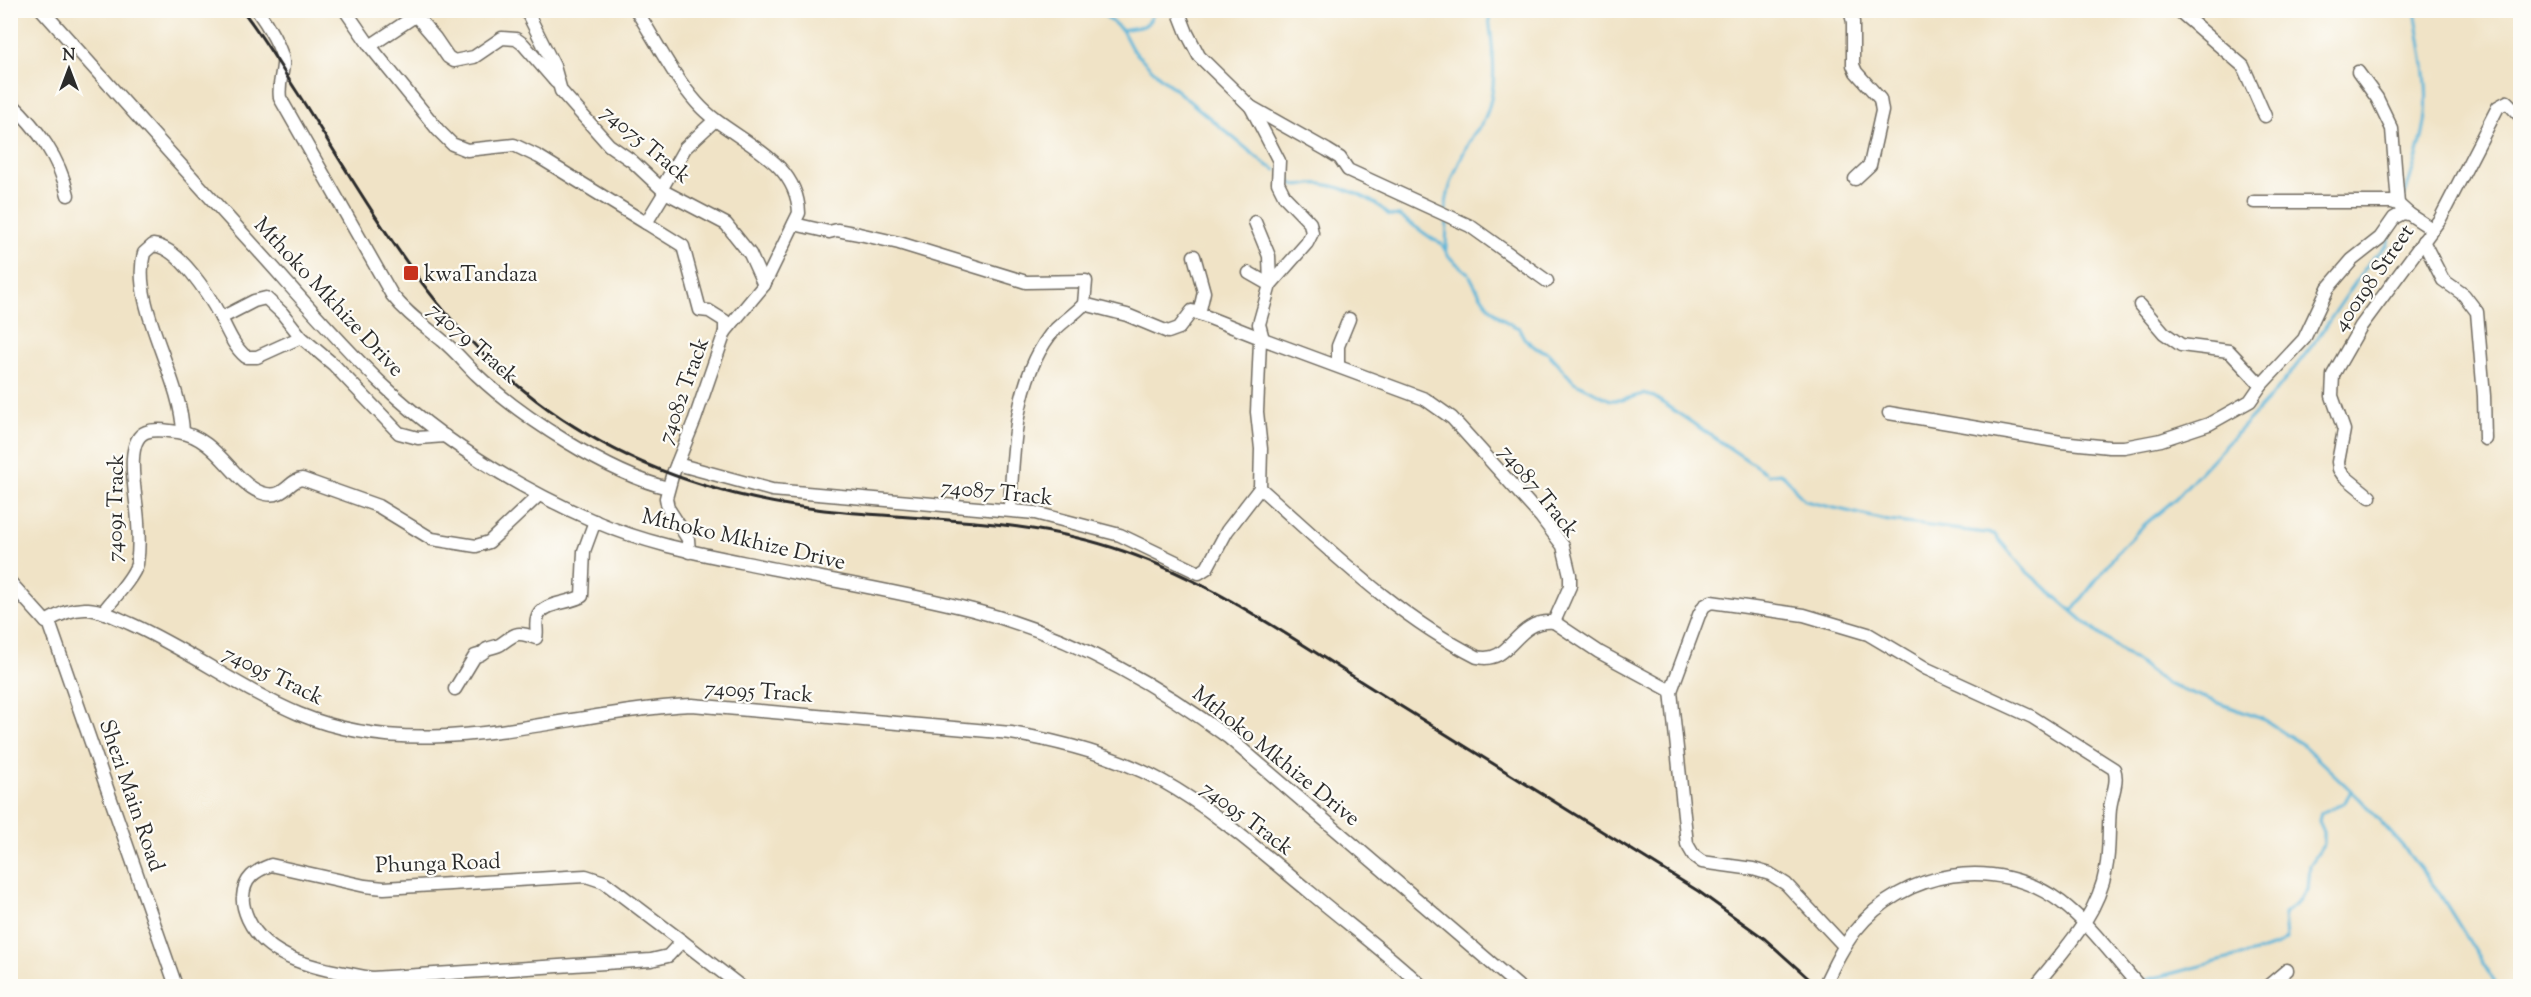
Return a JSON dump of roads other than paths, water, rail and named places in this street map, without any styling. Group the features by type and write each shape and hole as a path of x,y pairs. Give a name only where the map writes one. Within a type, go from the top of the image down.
{"street":[{"name":"Mthoko Mkhize Drive","path":"42,10 382,384 445,436 495,470 539,495 640,538 689,552 975,611 1022,625 1077,646 1121,668 1192,711 1229,738 1518,987"},
{"name":"74079 Track","path":"257,10 273,36 284,61 278,88 280,98 392,295 402,308 443,341 476,374 527,416 625,473 668,488"},
{"path":"345,10 370,46 452,144 467,150 514,144 683,246 700,310 709,311 725,321 725,332"},
{"name":"74075 Track","path":"526,10 554,66 561,91 609,144 664,190 726,224 750,254 764,285"},
{"name":"74082 Track","path":"636,10 696,102 714,121 761,150 775,162 799,203 799,213 764,285 725,332 668,488"},
{"path":"1178,10 1186,33 1199,56 1251,107 1340,158 1348,170 1470,226 1547,281"},
{"path":"1850,10 1853,22 1853,64 1856,72 1880,99 1882,111 1870,165 1855,179"},
{"path":"2178,10 2243,66 2265,116"},
{"path":"370,46 416,12 448,57 454,61 474,57 502,38 516,39 524,44 551,75 561,91"},
{"path":"2358,72 2377,98 2392,129 2398,204"},
{"path":"10,102 28,119 48,146 60,167 68,195"},
{"name":"400198 Street","path":"2370,497 2339,469 2338,462 2344,430 2331,396 2333,375 2361,326 2451,200 2498,108 2507,102 2520,116"},
{"path":"1251,107 1279,161 1278,183 1285,197 1310,223 1312,233 1307,243 1270,285"},
{"path":"646,223 685,148 714,121"},
{"path":"2254,202 2373,201 2398,204 2432,229"},
{"path":"1888,413 2069,443 2124,447 2161,440 2209,424 2250,400 2304,339 2318,304 2345,267 2375,243 2394,218 2403,213 2409,214"},
{"path":"1255,222 1269,256 1270,285 1259,324 1263,339 1260,342 1257,412 1261,449 1260,488 1345,565 1401,611 1477,657 1498,656 1530,626 1541,621 1554,622 1599,652 1671,691"},
{"path":"794,224 899,243 950,259 948,256 1026,282 1086,281 1084,304 1052,333 1030,377 1015,430 1010,510"},
{"path":"2423,241 2443,280 2464,295 2477,312 2485,439"},
{"path":"183,433 180,402 158,342 144,294 141,262 147,248 160,245 177,256 221,318 242,354 249,359 301,337"},
{"path":"1084,304 1126,315 1168,332 1179,328 1192,311 1199,314 1204,292 1194,256"},
{"path":"1249,273 1270,285"},
{"path":"221,318 254,301 266,298 282,313 301,337 334,365 399,433 418,438 445,436"},
{"path":"2140,305 2175,341 2187,347 2224,348 2261,385"},
{"name":"74087 Track","path":"1199,314 1425,399 1452,418 1541,517 1563,546 1570,576 1566,597 1554,622"},
{"path":"1338,366 1338,346 1349,319"},
{"name":"74091 Track","path":"103,612 134,572 137,562 138,523 133,461 137,441 144,432 150,430 183,433 213,449 247,485 266,494 285,491 298,479 378,506 432,539 476,546 489,542 539,495"},
{"name":"74087 Track","path":"677,464 772,490 1035,513 1120,535 1199,573 1207,568 1227,531 1260,488"},
{"path":"668,488 666,498 668,508 688,539 689,552"},
{"path":"455,688 475,656 482,655 487,649 501,644 511,635 524,634 536,638 537,618 540,613 551,605 582,596 584,551 596,521"},
{"name":"Shezi Main Road","path":"10,582 45,622 49,622 55,636 176,987"},
{"path":"1844,946 1786,884 1770,874 1753,869 1702,862 1690,852 1687,844 1671,691 1699,615 1704,606 1711,602 1804,615 1868,634 1927,669 2032,717 2110,764 2116,773 2110,805 2107,869 2101,888 2085,924 2035,987"},
{"name":"74095 Track","path":"45,622 75,609 103,612 160,637 249,690 300,715 348,729 395,737 457,736 648,707 692,705 999,732 1057,742 1123,763 1161,781 1194,801 1232,828 1394,959 1422,987"},
{"name":"Phunga Road","path":"271,865 365,886 384,888 586,876 604,882 682,941 668,956 659,959 372,982 276,952 262,941 251,926 243,900 244,886 249,877 257,870 271,865"},
{"path":"1824,987 1844,946 1872,913 1888,900 1909,888 1947,875 1991,875 2024,882 2060,902 2085,924 2139,987"},
{"path":"682,941 740,987"},
{"path":"2268,987 2287,970"}],"waterway":[{"path":"1098,10 1122,30 1132,49 1158,75 1265,164 1276,170"},
{"path":"1122,30 1146,25 1155,10"},
{"path":"2403,200 2420,146 2427,101 2415,10"},
{"path":"1446,210 1448,192 1455,171 1473,135 1483,122 1492,96 1494,70 1489,18"},
{"path":"1283,175 1298,186 1321,184 1349,191 1375,203 1389,215 1400,216 1441,243 1449,257 1468,273"},
{"path":"1446,249 1447,219"},
{"path":"2073,610 2117,553 2144,525 2173,501 2278,389 2314,343 2370,261 2387,245 2391,232"},
{"path":"1470,276 1484,300 1496,314 1519,328 1524,338 1536,348 1548,353 1574,382 1610,400 1622,400 1644,394 1654,397 1765,472"},
{"path":"1768,475 1780,473 1784,475 1805,501 1889,521 1994,534 2026,571 2095,631 2167,684 2265,720 2303,745 2360,799 2400,843 2438,891 2497,986"},
{"path":"2146,980 2263,950 2278,945 2286,939 2284,914 2300,901 2308,890 2310,865 2324,844 2324,832 2319,821 2321,813 2345,802 2351,791"}],"railway":[{"path":"242,10 271,51 375,216 432,296 498,368 568,423 636,460 672,475 747,497 824,510 1012,526 1086,540 1155,563 1217,593 1277,628 1698,891 1765,939 1817,986"}],"place":[{"name":"kwaTandaza","path":"411,273"}]}
